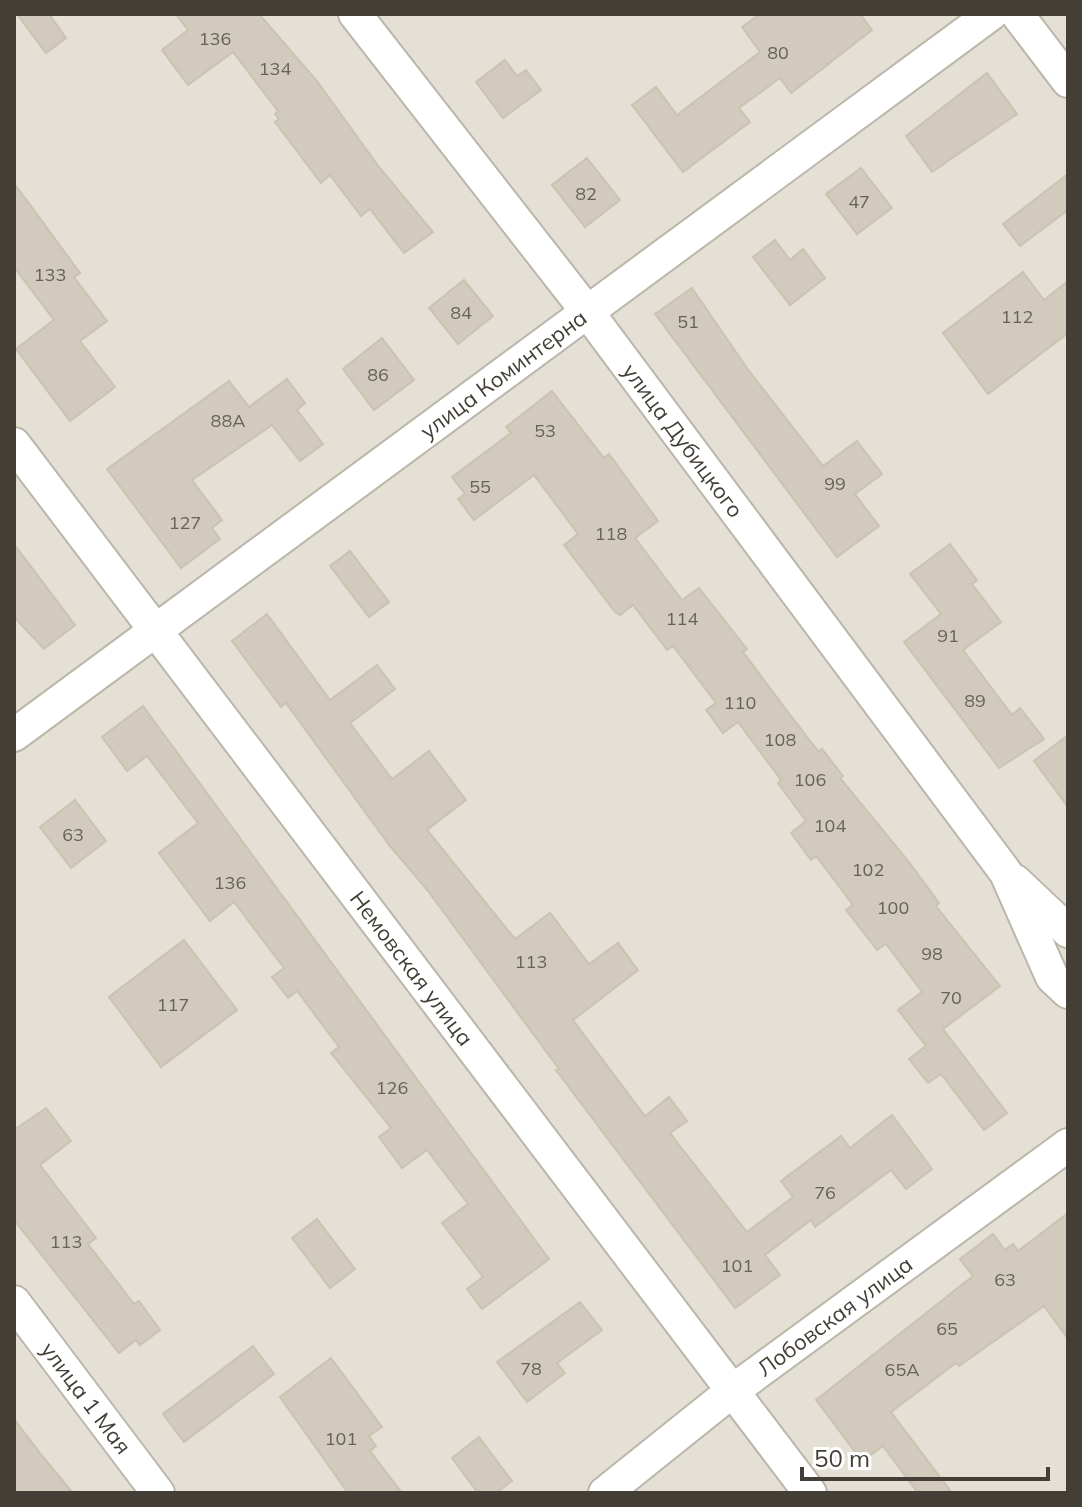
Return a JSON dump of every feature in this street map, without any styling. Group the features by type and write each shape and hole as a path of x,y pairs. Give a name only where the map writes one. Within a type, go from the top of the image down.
{"street":[{"name":"улица Дубицкого","path":"355,14 589,314 1006,873 1068,931"},
{"name":"улица Коминтерна","path":"14,735 589,314 991,14"},
{"path":"1017,14 1068,81"},
{"name":"Немовская улица","path":"14,444 810,1493"},
{"name":"улица Дубицкого","path":"1006,873 1052,977 1068,992"},
{"name":"Лобовская улица","path":"605,1493 731,1392 1068,1145"},
{"name":"улица 1 Мая","path":"14,1302 158,1493"}],"shaded area":[{"path":"14,14 1068,14 1068,1493 14,1493"}],"building":[{"path":"17,14 49,14 66,38 46,53"},
{"path":"176,14 259,14 317,81 379,167 433,232 404,253 370,209 361,216 330,175 321,183 275,122 279,119 275,114 278,111 233,52 188,85 162,50 188,30"},
{"path":"760,14 860,14 872,30 791,93 780,78 739,108 750,122 683,172 632,105 656,87 677,115 760,52 742,27"},
{"path":"505,60 517,76 526,70 541,90 503,118 476,82"},
{"path":"987,73 1017,114 932,172 906,136"},
{"path":"587,158 620,200 585,227 552,185"},
{"path":"861,168 892,208 857,234 826,194"},
{"path":"1068,174 1068,210 1020,246 1003,224"},
{"path":"14,183 80,273 74,277 107,321 80,341 115,387 70,421 16,349 54,320 14,267"},
{"path":"775,240 790,260 803,249 825,278 790,305 753,257"},
{"path":"1023,272 1044,300 1068,281 1068,333 988,394 943,333"},
{"path":"464,280 493,316 458,344 429,308"},
{"path":"692,288 749,371 823,466 857,441 882,474 855,494 879,526 837,557 655,314"},
{"path":"382,338 414,380 374,410 343,369"},
{"path":"287,379 305,403 297,410 323,444 300,461 272,425 192,480 222,520 212,528 220,539 181,568 107,469 229,381 249,407"},
{"path":"552,391 604,458 609,454 658,521 635,538 682,600 699,588 747,649 743,652 791,716 819,752 822,749 843,776 840,778 909,862 939,903 936,906 1000,986 943,1029 1007,1113 984,1130 941,1074 928,1083 909,1059 926,1046 898,1010 922,992 886,944 877,950 846,910 853,905 816,856 811,860 791,833 806,821 778,783 781,780 738,722 723,733 706,710 716,703 673,646 667,650 633,605 620,615 615,612 564,545 578,534 534,475 474,520 458,499 465,494 452,477 511,433 506,427"},
{"path":"14,544 75,625 44,649 14,617"},
{"path":"950,544 977,580 972,584 1001,622 963,650 1012,715 1020,708 1044,739 999,768 904,642 941,614 910,574"},
{"path":"350,551 389,602 369,617 330,566"},
{"path":"267,614 330,700 377,665 395,689 350,723 392,779 429,751 466,800 427,830 515,939 550,913 589,964 618,943 638,970 573,1020 645,1116 669,1097 687,1121 670,1133 747,1232 793,1197 781,1181 841,1136 850,1148 892,1115 932,1169 906,1189 891,1170 815,1227 811,1220 765,1255 780,1275 735,1308 556,1070 559,1069 428,891 389,845 286,703 281,707 232,641"},
{"path":"143,706 549,1259 482,1309 467,1289 483,1277 442,1223 468,1204 427,1150 402,1168 379,1137 391,1128 331,1053 339,1047 297,991 288,998 272,977 284,968 234,902 210,921 159,853 198,823 147,756 127,771 102,737"},
{"path":"1068,735 1068,807 1034,761"},
{"path":"75,800 106,841 71,868 40,827"},
{"path":"184,940 237,1010 161,1067 109,997"},
{"path":"46,1108 71,1141 40,1165 96,1238 88,1244 134,1304 139,1301 160,1330 140,1345 136,1340 119,1353 14,1220 14,1130"},
{"path":"1068,1213 1068,1339 1044,1306 959,1366 956,1363 891,1412 952,1493 918,1493 883,1446 862,1461 816,1400 973,1276 960,1259 993,1234 1005,1250 1013,1244 1018,1251"},
{"path":"317,1219 355,1269 330,1288 292,1238"},
{"path":"580,1302 602,1330 557,1363 565,1373 527,1402 497,1362"},
{"path":"253,1346 274,1374 184,1442 163,1414"},
{"path":"331,1358 382,1427 369,1436 376,1446 370,1451 402,1493 348,1493 280,1397"},
{"path":"14,1419 43,1457 73,1493 14,1493"},
{"path":"479,1437 512,1481 496,1493 478,1493 452,1458"}]}
